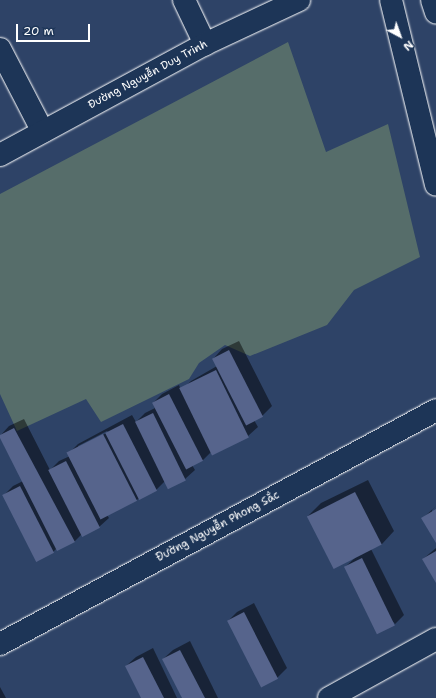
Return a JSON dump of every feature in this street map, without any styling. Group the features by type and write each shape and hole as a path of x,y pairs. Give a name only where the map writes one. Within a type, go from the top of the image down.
{"street":[{"path":"184,0 205,44"},
{"name":"Đường Nguyễn Duy Trinh","path":"0,155 205,44 299,0"},
{"path":"391,0 436,185"},
{"path":"432,0 436,12"},
{"path":"0,49 43,132"},
{"name":"Đường Nguyễn Phong Sắc","path":"0,644 436,410"},
{"path":"329,698 436,639"}],"green space":[{"path":"288,42 326,152 388,124 420,257 354,290 327,325 250,356 225,345 199,363 189,379 101,422 86,399 17,431 0,394 0,194"}],"building":[{"path":"229,350 263,417 246,425 212,359"},
{"path":"216,370 249,437 212,455 179,388"},
{"path":"169,394 203,461 186,469 152,403"},
{"path":"153,413 186,480 168,489 135,422"},
{"path":"123,424 157,491 139,500 105,433"},
{"path":"14,428 75,542 57,551 0,438 0,435"},
{"path":"103,434 137,501 101,519 66,453"},
{"path":"66,461 100,528 82,537 48,470"},
{"path":"20,486 54,553 36,562 2,495"},
{"path":"355,492 382,545 334,569 307,517"},
{"path":"436,509 436,543 421,518"},
{"path":"436,551 436,583 422,559"},
{"path":"362,558 395,625 377,634 344,567"},
{"path":"244,612 278,679 261,687 227,621"},
{"path":"180,650 205,698 182,698 162,659"},
{"path":"143,657 164,698 141,698 125,666"}]}
